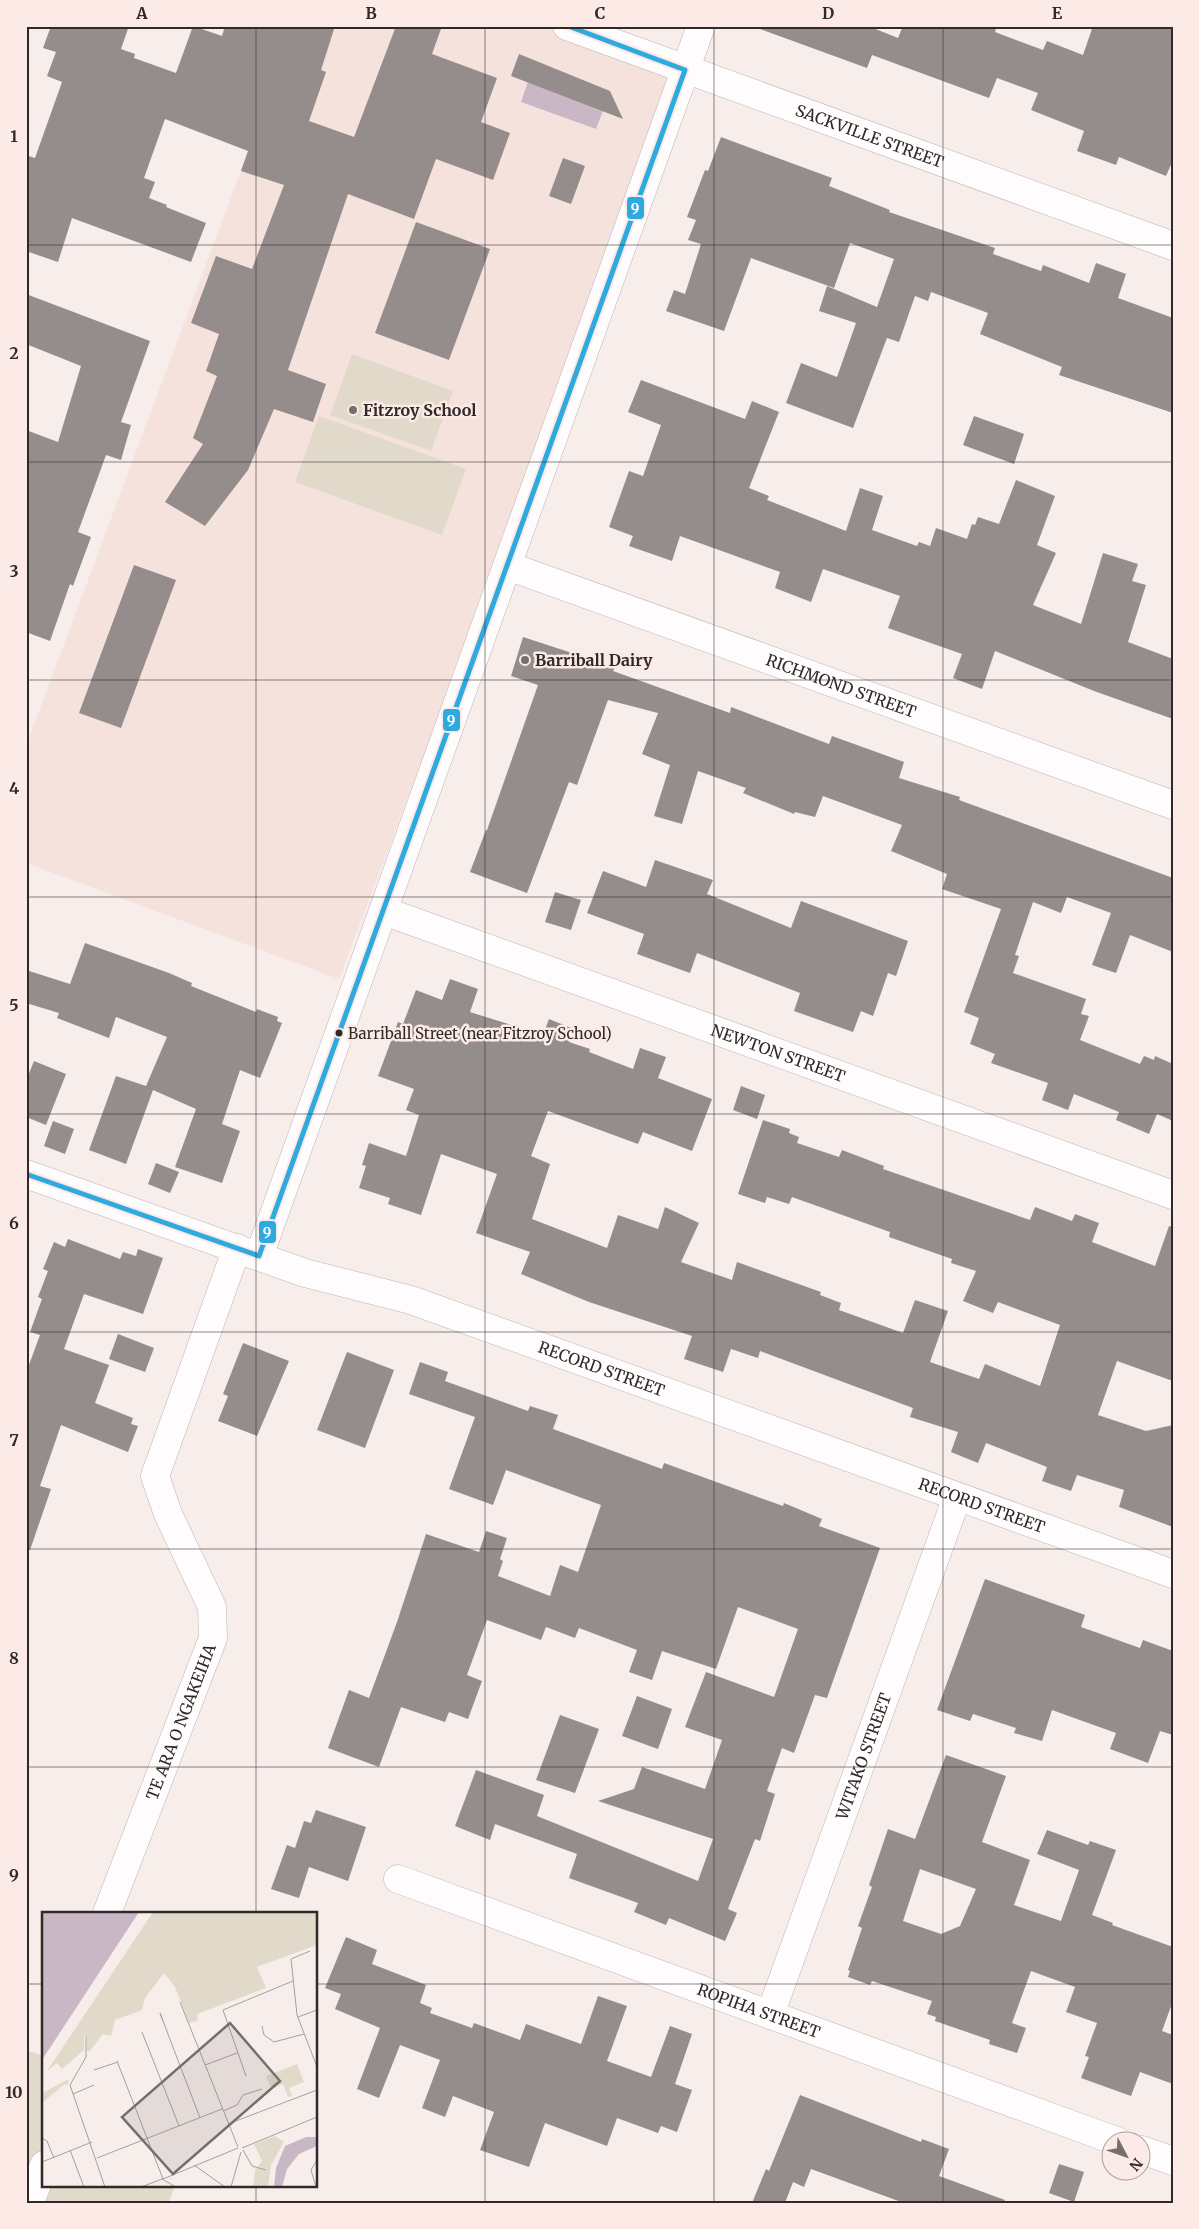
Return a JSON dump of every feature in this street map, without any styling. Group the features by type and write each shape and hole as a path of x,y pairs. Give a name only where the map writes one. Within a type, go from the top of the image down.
{"street":[{"name":"SACKVILLE STREET","path":"567,26 1173,246"},
{"name":"TE ARA O NGAKEIHA","path":"107,1912 213,1638 212,1607 168,1514 155,1476 248,1252 384,911 701,26"},
{"name":"RICHMOND STREET","path":"508,566 1173,805"},
{"name":"NEWTON STREET","path":"384,911 1173,1195"},
{"name":"RECORD STREET","path":"26,1174 305,1273 411,1300 1173,1574"},
{"name":"WITAKO STREET","path":"770,2015 957,1497"},
{"name":"ROPIHA STREET","path":"398,1879 1102,2136"},
{"path":"1152,2154 1173,2161"},
{"path":"30,2203 42,2170"}],"shaded area":[{"name":"Fitzroy School","path":"295,26 550,26 682,75 339,979 26,863 26,746"},
{"path":"534,64 610,92 596,129 521,102"},
{"path":"352,354 453,391 431,451 330,415"},
{"path":"319,416 466,469 442,535 295,482"},
{"path":"26,2050 42,2055 42,2186 175,2186 169,2203 26,2203"}],"building":[{"path":"51,26 129,26 121,49 135,54 134,58 176,73 193,26 222,36 225,26 335,26 321,70 326,72 309,121 354,137 396,26 442,26 432,54 497,78 481,122 510,133 493,180 436,159 414,219 348,194 288,370 326,384 313,422 274,409 248,470 205,526 165,502 203,444 193,438 217,376 206,371 219,334 191,323 216,256 252,269 284,185 241,171 248,151 165,119 144,178 155,182 149,198 206,223 191,262 72,218 58,262 26,251 26,155 35,158 62,82 47,76 56,52 43,48"},
{"path":"761,26 868,26 898,38 903,26 997,26 995,32 1043,50 1047,41 1083,55 1093,26 1173,26 1173,160 1166,176 1119,157 1116,165 1077,151 1084,131 1031,110 1038,93 997,78 989,98 872,55 867,68 760,29"},
{"path":"519,54 610,91 623,119 511,76"},
{"path":"721,137 832,178 829,186 890,210 889,212 995,248 993,254 1041,271 1043,265 1089,283 1096,263 1126,274 1118,298 1173,318 1173,413 1059,375 1062,367 980,334 988,313 931,292 928,301 915,296 899,342 887,338 853,428 786,403 801,363 837,377 856,323 819,311 827,286 877,307 894,259 850,243 834,288 751,258 724,331 666,311 674,290 685,294 701,244 688,240 696,220 687,217 705,170 708,171"},
{"path":"563,158 585,166 571,204 549,196"},
{"path":"416,222 490,249 449,360 375,333"},
{"path":"26,294 150,341 121,422 131,425 121,460 106,455 78,532 91,537 73,586 70,584 50,641 26,632 26,430 58,442 81,366 26,344"},
{"path":"641,380 745,419 752,401 779,412 749,488 769,496 767,500 846,531 860,488 883,496 872,530 917,546 919,542 930,546 936,528 967,539 972,524 975,525 978,517 999,524 1016,480 1055,496 1037,545 1056,553 1033,605 1081,624 1103,553 1138,564 1132,581 1146,585 1128,642 1173,659 1173,719 1094,691 995,651 982,689 953,678 962,654 888,628 900,596 823,569 811,602 775,588 780,572 680,536 672,561 629,546 633,536 609,527 629,471 643,476 661,425 628,412"},
{"path":"974,416 1024,434 1014,464 963,445"},
{"path":"134,565 176,580 121,728 79,713"},
{"path":"523,637 615,667 613,671 730,713 731,707 829,744 832,736 904,762 899,778 960,797 959,800 1173,878 1173,952 1130,935 1116,973 1092,965 1111,913 1067,897 1061,913 1033,902 1015,955 1019,956 1013,973 1086,999 1081,1014 1089,1016 1080,1040 1140,1064 1144,1056 1154,1060 1155,1056 1173,1064 1173,1121 1157,1114 1149,1134 1116,1120 1119,1112 1074,1094 1068,1110 1042,1100 1048,1083 991,1063 995,1054 970,1044 979,1018 964,1012 1001,909 942,889 947,874 891,851 902,825 823,796 815,817 795,812 794,814 743,793 746,788 698,771 682,824 654,816 670,765 642,754 658,713 608,700 577,785 569,782 527,893 470,872 487,830 538,685 511,676"},
{"path":"655,860 713,880 707,894 791,928 801,901 908,941 896,976 888,973 873,1016 861,1011 853,1032 794,1011 800,993 697,953 690,973 637,954 644,934 587,913 603,871 646,887"},
{"path":"555,892 581,900 571,930 545,922"},
{"path":"85,943 169,973 192,983 191,986 256,1012 257,1009 278,1017 277,1021 282,1023 260,1078 240,1070 222,1124 240,1131 222,1183 175,1167 196,1109 153,1090 126,1164 89,1150 116,1076 146,1086 167,1037 116,1017 109,1038 57,1018 59,1013 26,1003 26,970 70,984"},
{"path":"450,979 478,989 470,1012 543,1035 549,1019 574,1029 569,1042 590,1049 589,1052 633,1069 640,1048 666,1057 658,1078 712,1099 692,1151 643,1132 638,1144 548,1111 531,1156 550,1164 532,1219 607,1248 618,1215 658,1229 665,1207 699,1223 681,1262 732,1280 737,1262 821,1292 820,1295 841,1303 839,1310 903,1333 915,1300 948,1311 930,1362 979,1379 985,1364 1040,1386 1060,1325 998,1302 993,1313 963,1301 976,1271 951,1263 952,1259 889,1237 890,1232 792,1197 789,1204 767,1197 765,1203 738,1194 763,1120 790,1129 789,1133 799,1137 797,1143 839,1157 842,1150 884,1166 883,1169 1030,1220 1035,1207 1072,1221 1075,1214 1099,1223 1092,1242 1155,1266 1169,1226 1173,1227 1173,1381 1117,1361 1098,1415 1146,1431 1173,1425 1173,1527 1119,1507 1124,1490 1077,1475 1071,1491 1042,1481 1047,1467 986,1443 978,1463 951,1452 958,1432 910,1417 913,1408 760,1351 758,1358 731,1349 723,1372 684,1359 692,1336 589,1302 521,1274 530,1252 476,1233 497,1174 441,1154 421,1215 388,1204 390,1198 359,1188 366,1166 362,1165 369,1143 406,1156 419,1115 406,1110 414,1089 378,1076 398,1022 403,1024 416,990 442,1000"},
{"path":"34,1061 66,1074 46,1125 26,1117 26,1081"},
{"path":"741,1086 765,1095 757,1119 733,1110"},
{"path":"53,1121 74,1129 65,1154 44,1146"},
{"path":"156,1163 179,1172 170,1193 148,1184"},
{"path":"68,1239 120,1259 123,1252 136,1256 138,1249 163,1258 143,1314 84,1294 64,1349 109,1365 95,1403 133,1418 131,1424 138,1426 128,1452 61,1425 40,1486 51,1489 30,1550 26,1549 26,1373 40,1335 30,1332 42,1299 38,1297 48,1271 43,1269 54,1242 65,1247"},
{"path":"118,1334 154,1348 145,1372 109,1359"},
{"path":"243,1343 289,1361 257,1436 218,1421 228,1396 223,1394"},
{"path":"347,1352 394,1370 365,1448 317,1430"},
{"path":"420,1362 448,1372 445,1381 528,1411 530,1406 558,1415 553,1429 662,1469 664,1463 783,1506 784,1503 822,1519 819,1526 880,1548 827,1698 815,1695 794,1753 782,1748 767,1791 775,1794 760,1841 755,1839 728,1909 737,1913 725,1941 669,1918 666,1925 634,1912 638,1903 569,1878 577,1854 495,1824 490,1840 455,1826 476,1770 544,1795 537,1816 698,1881 713,1839 598,1801 634,1789 642,1767 705,1789 722,1740 685,1727 706,1672 774,1697 798,1629 738,1607 716,1669 662,1651 652,1680 629,1672 637,1650 579,1628 575,1638 546,1627 541,1640 487,1620 467,1675 482,1681 468,1719 449,1712 445,1722 401,1707 379,1767 328,1748 349,1690 369,1698 426,1534 479,1552 486,1531 507,1538 500,1559 503,1561 498,1576 550,1596 560,1565 578,1572 601,1505 506,1470 493,1505 449,1489 475,1417 409,1394"},
{"path":"985,1579 1085,1615 1081,1627 1140,1648 1143,1640 1173,1651 1173,1735 1160,1731 1148,1763 1110,1749 1116,1733 1052,1710 1042,1741 1014,1733 1016,1728 973,1714 970,1721 937,1710"},
{"path":"637,1696 672,1709 658,1749 622,1736"},
{"path":"560,1715 599,1729 575,1793 536,1780"},
{"path":"946,1755 1006,1776 982,1842 1030,1860 1014,1905 1061,1921 1079,1870 1037,1854 1047,1830 1088,1845 1090,1841 1116,1850 1092,1915 1113,1923 1112,1925 1173,1947 1173,2001 1162,2031 1173,2035 1173,2084 1140,2072 1131,2096 1081,2078 1089,2057 1085,2056 1097,2023 1066,2012 1075,1987 1031,1971 1012,2023 1026,2028 1017,2053 989,2044 990,2040 935,2021 936,2017 927,2014 932,2001 872,1981 870,1985 848,1977 850,1971 848,1970 862,1928 858,1926 872,1887 869,1885 888,1829 915,1839","holes":["920,1869 976,1889 960,1926 941,1934 903,1921"]},
{"path":"316,1810 366,1827 348,1881 309,1867 299,1898 271,1889 287,1845 295,1848 304,1821 311,1823"},
{"path":"346,1937 377,1950 372,1964 426,1985 420,2003 432,2008 430,2013 472,2028 474,2023 520,2040 526,2024 581,2044 598,1996 627,2006 607,2061 651,2077 670,2026 692,2034 675,2084 692,2090 677,2132 661,2126 658,2133 617,2118 607,2146 545,2123 529,2167 480,2150 494,2112 453,2096 445,2117 422,2108 440,2060 400,2045 379,2098 357,2089 380,2028 335,2009 341,1994 325,1988"},
{"path":"800,2095 921,2142 922,2139 949,2149 939,2176 1005,2200 1004,2203 904,2203 811,2169 804,2187 793,2182 785,2203 752,2203 766,2169 769,2171"},
{"path":"1059,2164 1084,2172 1074,2202 1049,2193"}],"transit line":[{"name":"9","path":"26,1174 259,1256 685,70 568,26"}],"place":[{"name":"Fitzroy School","path":"353,410"},
{"name":"Barriball Dairy","path":"525,660"},
{"name":"Barriball Street (near Fitzroy School)","path":"339,1033"}]}
